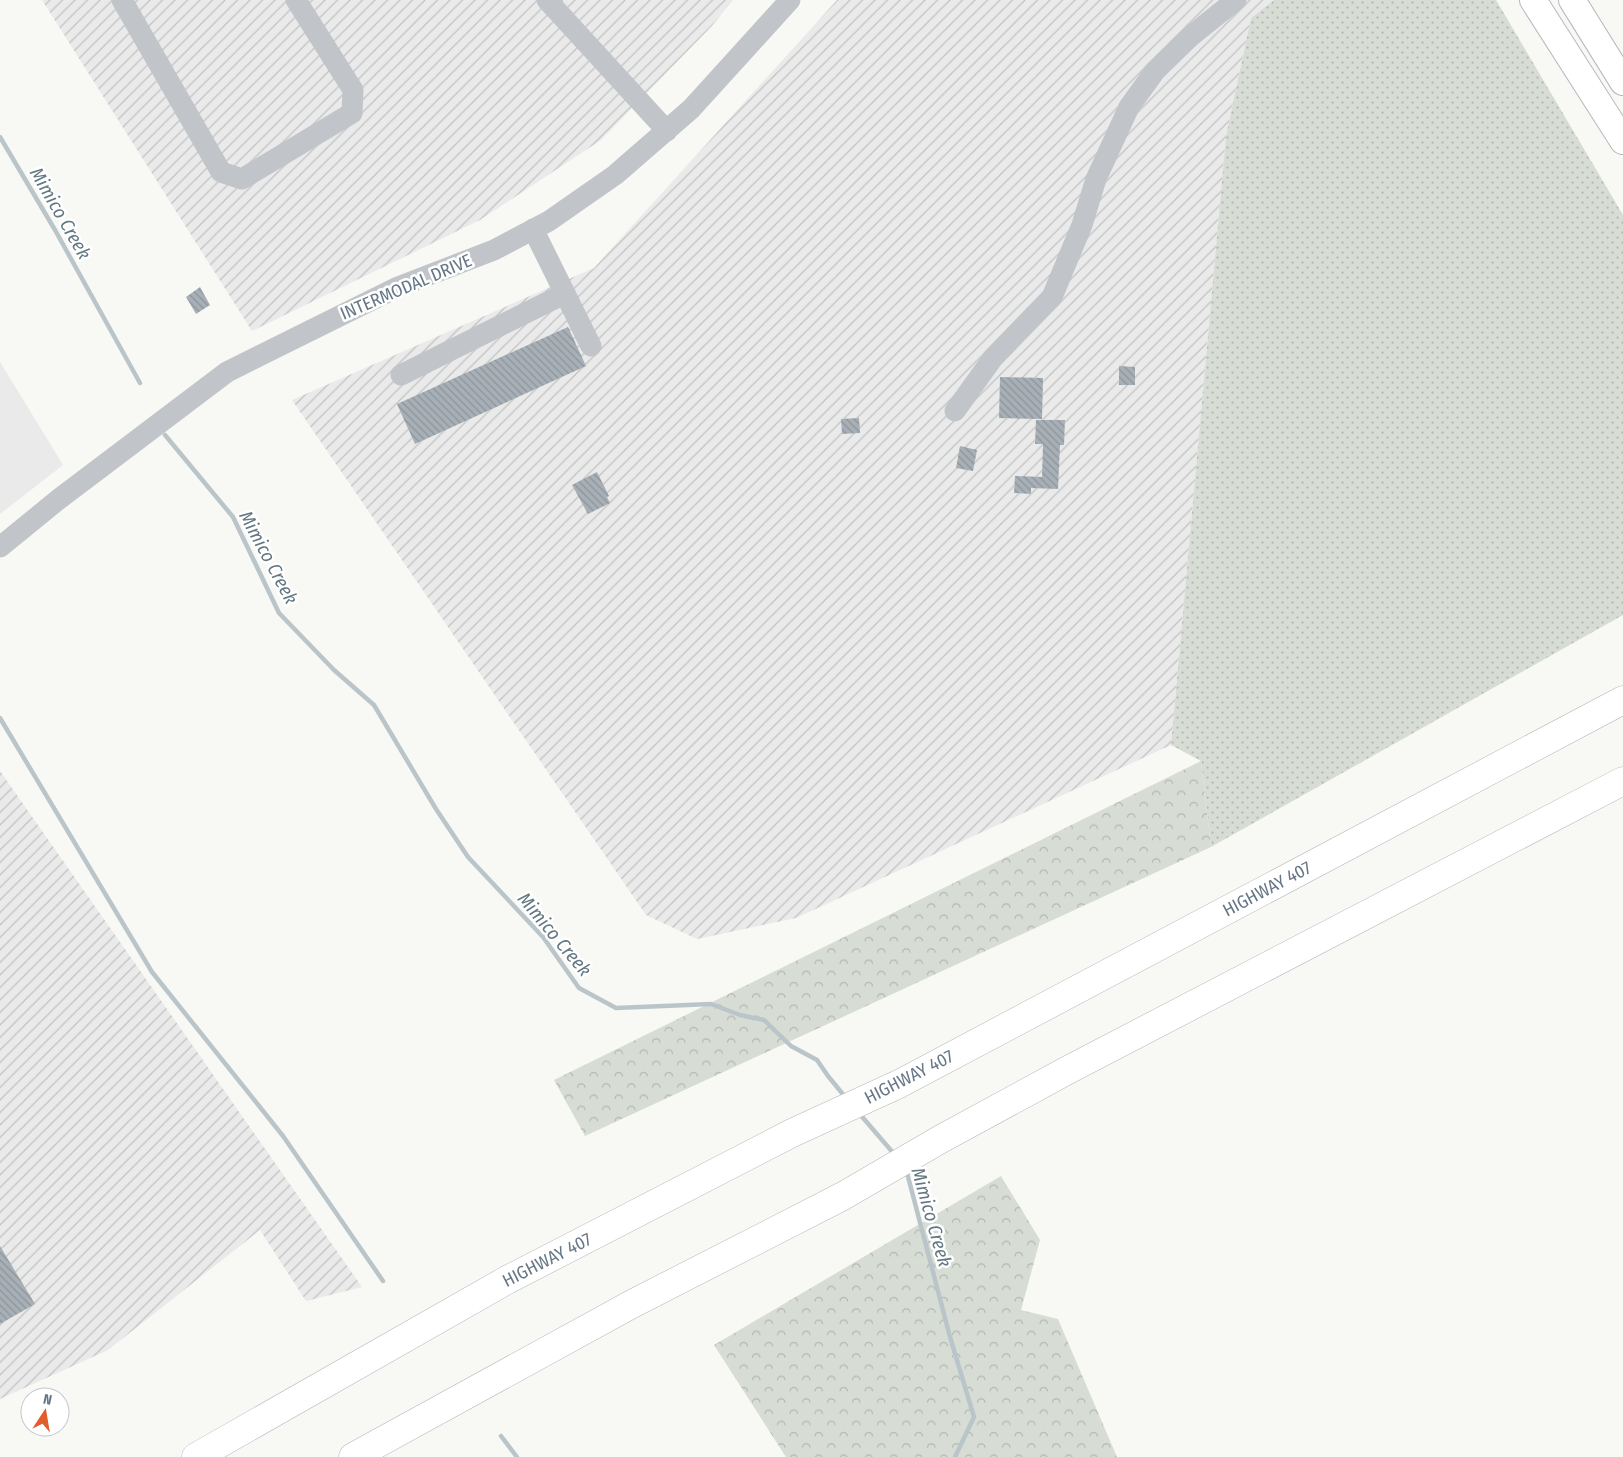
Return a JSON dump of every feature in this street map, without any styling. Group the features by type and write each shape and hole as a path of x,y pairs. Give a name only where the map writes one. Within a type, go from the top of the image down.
{"highway":[{"name":"HIGHWAY 407","path":"196,1457 507,1280 792,1133 899,1084 1623,700"},
{"path":"358,1455 632,1304 843,1196 941,1139 1068,1070 1623,781"}],"main road":[{"path":"1534,0 1623,141"},
{"path":"1572,0 1623,82"}],"street":[{"path":"122,0 220,172 242,179 352,113 353,90 296,0"},
{"path":"547,0 667,131"},
{"name":"INTERMODAL DRIVE","path":"0,547 59,498 227,372 398,287 494,250 549,221 615,175 692,109 790,0"},
{"path":"955,411 993,358 1052,297 1082,225 1096,179 1129,107 1155,70 1191,36 1236,0"},
{"path":"532,230 591,346"},
{"path":"400,375 564,294"}],"shaded area":[{"path":"42,0 733,0 711,27 601,140 480,220 252,331"},
{"path":"837,0 1274,0 1251,18 1226,136 1171,745 796,918 697,939 646,915 292,400 594,268"},
{"path":"0,362 63,465 0,514"},
{"path":"0,771 362,1287 306,1301 260,1230 108,1350 26,1387 20,1387 20,1390 0,1399"}],"green space":[{"path":"1274,0 1496,0 1623,215 1623,615 1211,847 1201,761 1171,745 1226,136 1251,18"},
{"path":"1201,761 1211,847 585,1136 554,1080"},
{"path":"1001,1176 1040,1240 1021,1310 1058,1319 1117,1457 786,1457 714,1345"}],"building":[{"path":"200,287 210,305 196,314 186,297"},
{"path":"568,327 586,366 415,444 397,404"},
{"path":"1119,366 1135,367 1135,385 1119,385"},
{"path":"1000,377 1043,378 1042,419 999,418"},
{"path":"859,418 860,433 842,434 841,419"},
{"path":"1036,420 1065,420 1064,445 1060,445 1058,489 1031,488 1031,494 1014,493 1015,476 1042,477 1043,444 1035,444"},
{"path":"960,446 977,450 973,471 956,468"},
{"path":"597,472 609,496 607,497 610,503 588,514 572,485"},
{"path":"0,1246 35,1304 0,1324"}],"waterway":[{"name":"Mimico Creek","path":"0,137 55,230 140,383"},
{"name":"Mimico Creek","path":"165,435 233,517 279,613 334,670 374,705 436,809 468,857 543,937 579,988 616,1008 711,1004 740,1015 764,1020 791,1046 817,1060 846,1098"},
{"path":"0,718 152,972 283,1136 383,1281"},
{"name":"Mimico Creek","path":"858,1112 895,1155"},
{"name":"Mimico Creek","path":"906,1169 950,1337 974,1417 955,1457"},
{"path":"501,1436 517,1457"}]}
